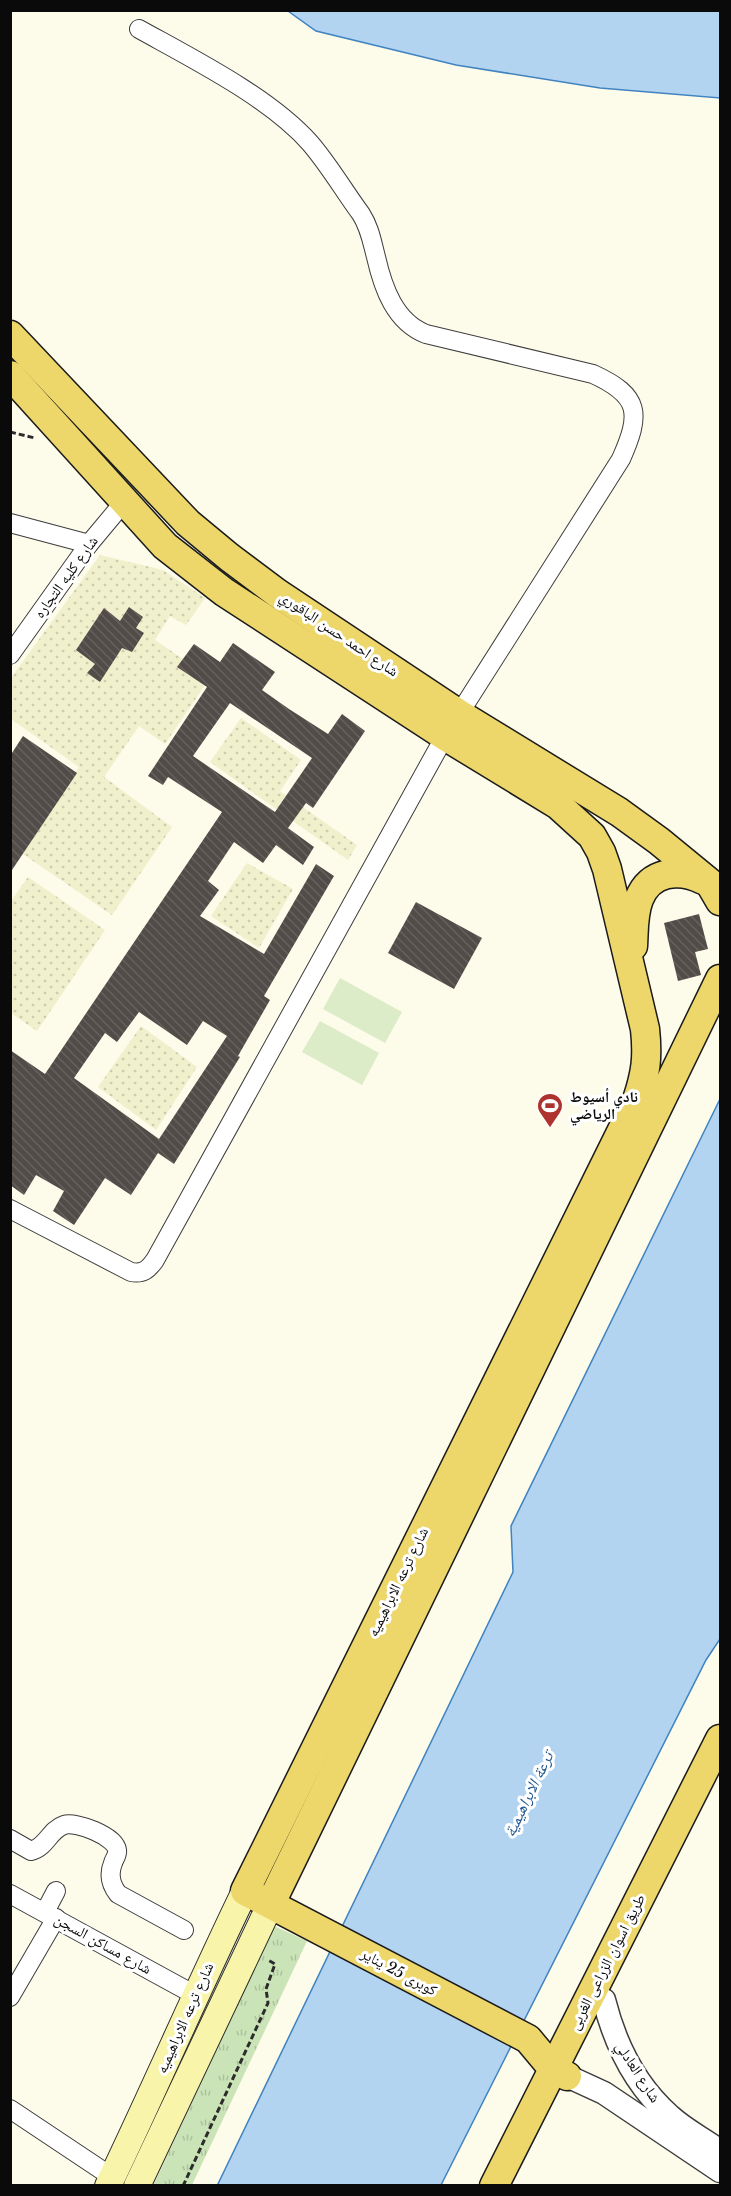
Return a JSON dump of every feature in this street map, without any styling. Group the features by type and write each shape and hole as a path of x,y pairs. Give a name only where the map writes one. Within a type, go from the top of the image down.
{"main road":[{"name":"شارع احمد حسن الباقوري","path":"10,335 188,523 248,572 558,805 592,836 607,869 631,970"},
{"name":"شارع احمد حسن الباقوري","path":"10,375 165,546 224,592 452,725 619,812 718,886"},
{"path":"165,546 188,523"},
{"path":"631,970 635,912 639,897 648,884 661,876 675,872 692,874 718,886"},
{"name":"شارع ترعه الابراهيميه","path":"137,2186 271,1904 526,1352 637,1100 645,1076 648,1053 645,1029 631,970"},
{"name":"شارع ترعه الابراهيميه","path":"110,2181 245,1891 720,979"},
{"name":"طريق اسوان الزراعى الغربى","path":"509,2186 560,2072 569,2037 720,1739"},
{"name":"طريق اسوان الزراعى الغربى","path":"494,2186 603,2000 720,1773"},
{"name":"كوبرى 25 يناير","path":"245,1891 528,2039 560,2072"},
{"name":"كوبرى 25 يناير","path":"528,2039 553,2040 569,2037"},
{"path":"145,2109 170,2119"}],"street":[{"path":"10,1209 131,1272 140,1273 147,1270 452,725 621,459 632,435 635,416 629,397 613,383 593,374 414,330 397,312 381,276 372,237 365,221 312,144 263,103 202,64 139,29"},
{"name":"شارع كليه التجاره","path":"10,655 89,544 124,502"},
{"path":"10,523 89,544"},
{"path":"10,1839 31,1851 44,1845 52,1833 65,1825 73,1824 89,1829 116,1845 117,1855 110,1873 118,1894 184,1930"},
{"path":"10,1998 19,1965 51,1915 56,1892"},
{"name":"شارع مساكن السجن","path":"10,1894 195,1995"},
{"name":"شارع العادلي","path":"603,2000 611,2028 626,2060 647,2091 671,2117 720,2151"},
{"name":"شارع العادلي","path":"560,2072 604,2093 720,2171"},
{"path":"10,2109 110,2181"}],"path":[{"path":"183,2186 268,2003 266,1989 275,1964 262,1956"}],"green space":[{"path":"100,555 163,570 205,598 186,625 170,616 155,640 183,659 178,667 205,685 165,744 139,726 104,777 172,827 112,915 23,854 79,767 11,719 11,678"},
{"path":"241,718 301,760 280,791 357,845 348,860 210,762"},
{"path":"247,863 293,889 259,948 211,916"},
{"path":"28,877 105,930 37,1031 11,1013 11,901"},
{"path":"340,978 402,1012 385,1043 323,1009"},
{"path":"320,1021 379,1053 362,1085 302,1052"},
{"path":"141,1026 197,1067 156,1130 98,1087"},
{"path":"274,1926 307,1941 192,2185 153,2186"}],"water":[{"path":"288,11 720,11 720,98 600,88 456,65 316,31"},
{"name":"ترعة الابراهيمية","path":"720,1099 720,1639 706,1660 441,2185 217,2186 513,1572 511,1526"}],"building":[{"path":"129,607 143,617 136,628 144,633 132,652 122,648 100,682 87,673 95,664 76,650 104,608 120,621"},
{"path":"233,643 275,672 262,690 289,709 328,734 342,714 365,731 313,808 306,803 288,828 314,847 303,865 276,845 263,863 234,842 208,881 219,890 200,916 264,954 316,864 334,876 264,996 270,1000 238,1056 240,1057 174,1164 158,1153 131,1195 105,1178 74,1225 53,1211 64,1191 36,1175 24,1195 10,1185 10,1050 45,1074 222,812 168,777 163,785 148,776 207,687 177,667 194,644 220,662","holes":["230,703 312,758 275,812 193,756","139,1012 187,1045 203,1021 227,1036 159,1139 74,1078 105,1033 117,1042"]},
{"path":"23,736 77,773 10,873 10,756"},
{"path":"416,902 482,938 454,989 388,953"},
{"path":"699,914 708,949 695,952 701,975 678,981 664,923"}],"place":[{"name":"نادي أسيوط الرياضي","path":"550,1129"}]}
